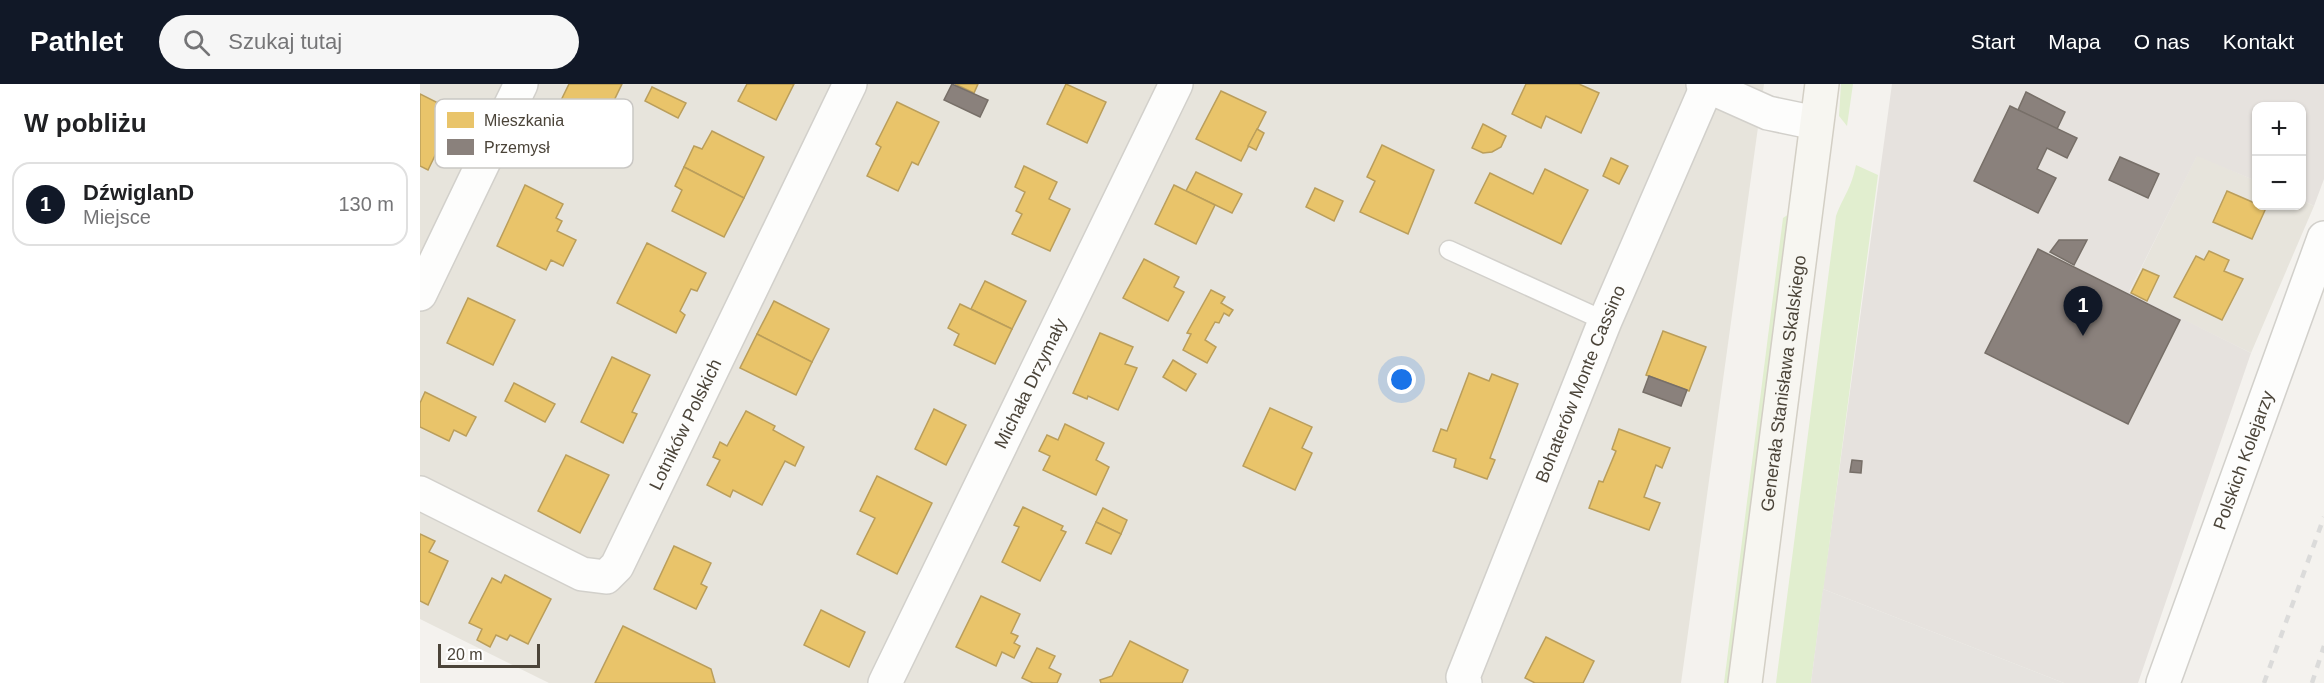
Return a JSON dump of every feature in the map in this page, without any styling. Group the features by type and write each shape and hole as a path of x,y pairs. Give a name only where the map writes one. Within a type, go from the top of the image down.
{"street":[{"path":"514,99 521,84"},
{"name":"Lotników Polskich","path":"420,493 582,574 606,577 617,566 849,84"},
{"name":"Michała Drzymały","path":"885,683 1176,84"},
{"name":"Generała Stanisława Skalskiego","path":"1746,683 1822,84"},
{"name":"Bohaterów Monte Cassino","path":"1465,683 1463,677 1605,321 1705,85 1768,113 1816,123"},
{"path":"420,294 481,168"},
{"name":"Polskich Kolejarzy","path":"2163,683 2324,238"}],"lane":[{"path":"1449,250 1605,321"}],"shaded area":[{"path":"420,84 1764,84 1681,683 549,683 420,619"},
{"path":"1892,84 2324,84 2324,179 2314,206 2306,202 2306,102 2252,102 2252,179 2197,156 2129,292 2251,353 2138,683 2064,683 1823,589"},
{"path":"2197,155 2252,179 2252,210 2306,210 2306,202 2314,206 2251,353 2129,293"},
{"path":"1823,589 2064,683 1811,683"}],"green space":[{"path":"1841,84 1853,84 1847,126 1839,116"},
{"path":"1856,165 1878,175 1811,683 1776,683 1836,216 1850,186"},
{"path":"1789,214 1729,683 1724,683 1783,218"}],"building: Mieszkania":[{"path":"569,84 622,84 615,99 562,99"},
{"path":"747,84 794,84 776,120 738,101"},
{"path":"955,84 978,84 974,93"},
{"path":"1066,84 1106,102 1087,143 1047,124"},
{"path":"1526,84 1579,84 1599,93 1581,133 1546,116 1541,128 1512,114"},
{"path":"652,87 686,103 678,118 645,101"},
{"path":"1221,91 1266,112 1241,161 1196,139"},
{"path":"420,94 435,102 435,156 428,170 420,166"},
{"path":"897,102 939,122 918,165 912,162 898,191 867,176 881,147 876,144"},
{"path":"1483,124 1506,136 1501,147 1492,152 1483,153 1472,148"},
{"path":"1257,129 1264,133 1256,150 1248,146"},
{"path":"712,131 764,157 744,198 684,167 694,146 702,149"},
{"path":"1382,145 1434,170 1408,234 1360,212 1375,181 1367,177"},
{"path":"1611,158 1628,166 1619,184 1603,176"},
{"path":"1024,166 1057,182 1049,199 1070,209 1050,251 1012,234 1022,214 1016,211 1025,192 1015,187"},
{"path":"684,167 744,198 724,237 672,211 682,190 675,186"},
{"path":"1545,169 1588,190 1561,244 1475,203 1490,173 1533,194"},
{"path":"1196,172 1242,194 1232,213 1186,191"},
{"path":"525,185 563,204 556,218 562,221 557,231 576,240 563,266 551,260 546,270 497,246"},
{"path":"1174,185 1215,205 1196,244 1155,224"},
{"path":"1315,188 1343,201 1334,221 1306,207"},
{"path":"2227,191 2252,202 2252,210 2265,210 2252,239 2213,222"},
{"path":"647,243 706,273 697,291 691,289 680,311 685,315 676,333 617,303"},
{"path":"2209,251 2229,260 2224,271 2243,279 2222,320 2174,297 2196,256 2204,260"},
{"path":"1144,259 1179,277 1174,287 1184,292 1168,321 1123,298"},
{"path":"2143,269 2159,276 2147,301 2131,293"},
{"path":"985,281 1026,301 1012,329 971,309"},
{"path":"1211,290 1225,297 1221,303 1233,310 1229,316 1224,313 1219,323 1215,322 1205,340 1216,347 1207,363 1183,350 1191,334 1187,333"},
{"path":"468,298 515,320 493,365 447,343"},
{"path":"774,301 829,329 812,362 757,334"},
{"path":"960,304 1012,329 995,364 954,345 959,334 948,328"},
{"path":"1663,331 1706,347 1689,391 1646,375"},
{"path":"1100,333 1133,347 1125,364 1137,368 1118,410 1088,396 1087,399 1073,393"},
{"path":"757,334 812,362 796,395 740,368"},
{"path":"612,357 650,375 632,412 637,414 623,443 581,422"},
{"path":"1173,360 1196,374 1186,391 1163,377"},
{"path":"1469,373 1489,381 1492,374 1518,384 1490,458 1495,460 1487,479 1454,467 1456,459 1433,451 1441,429 1447,431"},
{"path":"514,383 555,404 545,422 505,401"},
{"path":"425,392 476,417 466,436 454,430 449,441 420,427 420,403"},
{"path":"1270,408 1312,427 1302,448 1312,453 1295,490 1243,466"},
{"path":"934,409 966,425 946,465 915,449"},
{"path":"746,411 775,426 773,430 804,447 795,466 785,461 762,505 733,490 730,497 707,485 720,460 713,457 720,442 727,446"},
{"path":"1065,424 1104,443 1096,460 1109,467 1096,495 1043,470 1050,456 1039,451 1047,435 1058,440"},
{"path":"1619,429 1670,448 1662,468 1656,465 1644,497 1660,503 1649,530 1589,508 1599,481 1603,482 1616,451 1612,449"},
{"path":"566,455 609,475 580,533 538,511"},
{"path":"877,476 932,503 897,574 857,554 875,518 860,511"},
{"path":"1023,507 1063,526 1061,530 1066,532 1040,581 1002,562 1019,527 1014,525"},
{"path":"1103,508 1127,520 1121,534 1096,522"},
{"path":"1096,522 1121,534 1111,554 1086,543"},
{"path":"420,534 435,541 429,552 448,561 428,605 420,601"},
{"path":"674,546 711,563 701,584 707,587 696,609 654,589"},
{"path":"505,575 551,599 528,644 510,635 507,640 496,635 490,647 477,640 482,629 469,623 492,578 501,583"},
{"path":"981,596 1020,614 1011,633 1018,636 1014,643 1020,646 1014,658 1002,652 996,666 956,647"},
{"path":"821,610 865,632 849,667 804,645"},
{"path":"623,626 711,669 715,683 595,683"},
{"path":"1546,637 1594,661 1583,683 1535,683 1525,678"},
{"path":"1130,641 1188,670 1182,683 1101,683 1100,680 1112,676"},
{"path":"1037,648 1055,656 1049,668 1061,674 1057,683 1033,683 1022,678"}],"building: Przemysł":[{"path":"952,84 988,100 980,117 944,100"},
{"path":"2026,92 2065,112 2057,129 2018,110"},
{"path":"2010,106 2077,138 2067,158 2047,148 2037,169 2056,178 2038,213 1974,181"},
{"path":"2120,157 2159,174 2148,198 2109,180"},
{"path":"2059,240 2087,240 2074,265 2050,252"},
{"path":"2038,249 2180,320 2128,424 1985,353"},
{"path":"1649,376 1687,390 1681,406 1643,392"},
{"path":"1852,460 1862,461 1861,473 1850,472"}],"railway":[{"path":"2264,683 2324,517"},
{"path":"2312,683 2324,646"}],"place":[{"name":"DźwiglanD","path":"2083,336"}]}
